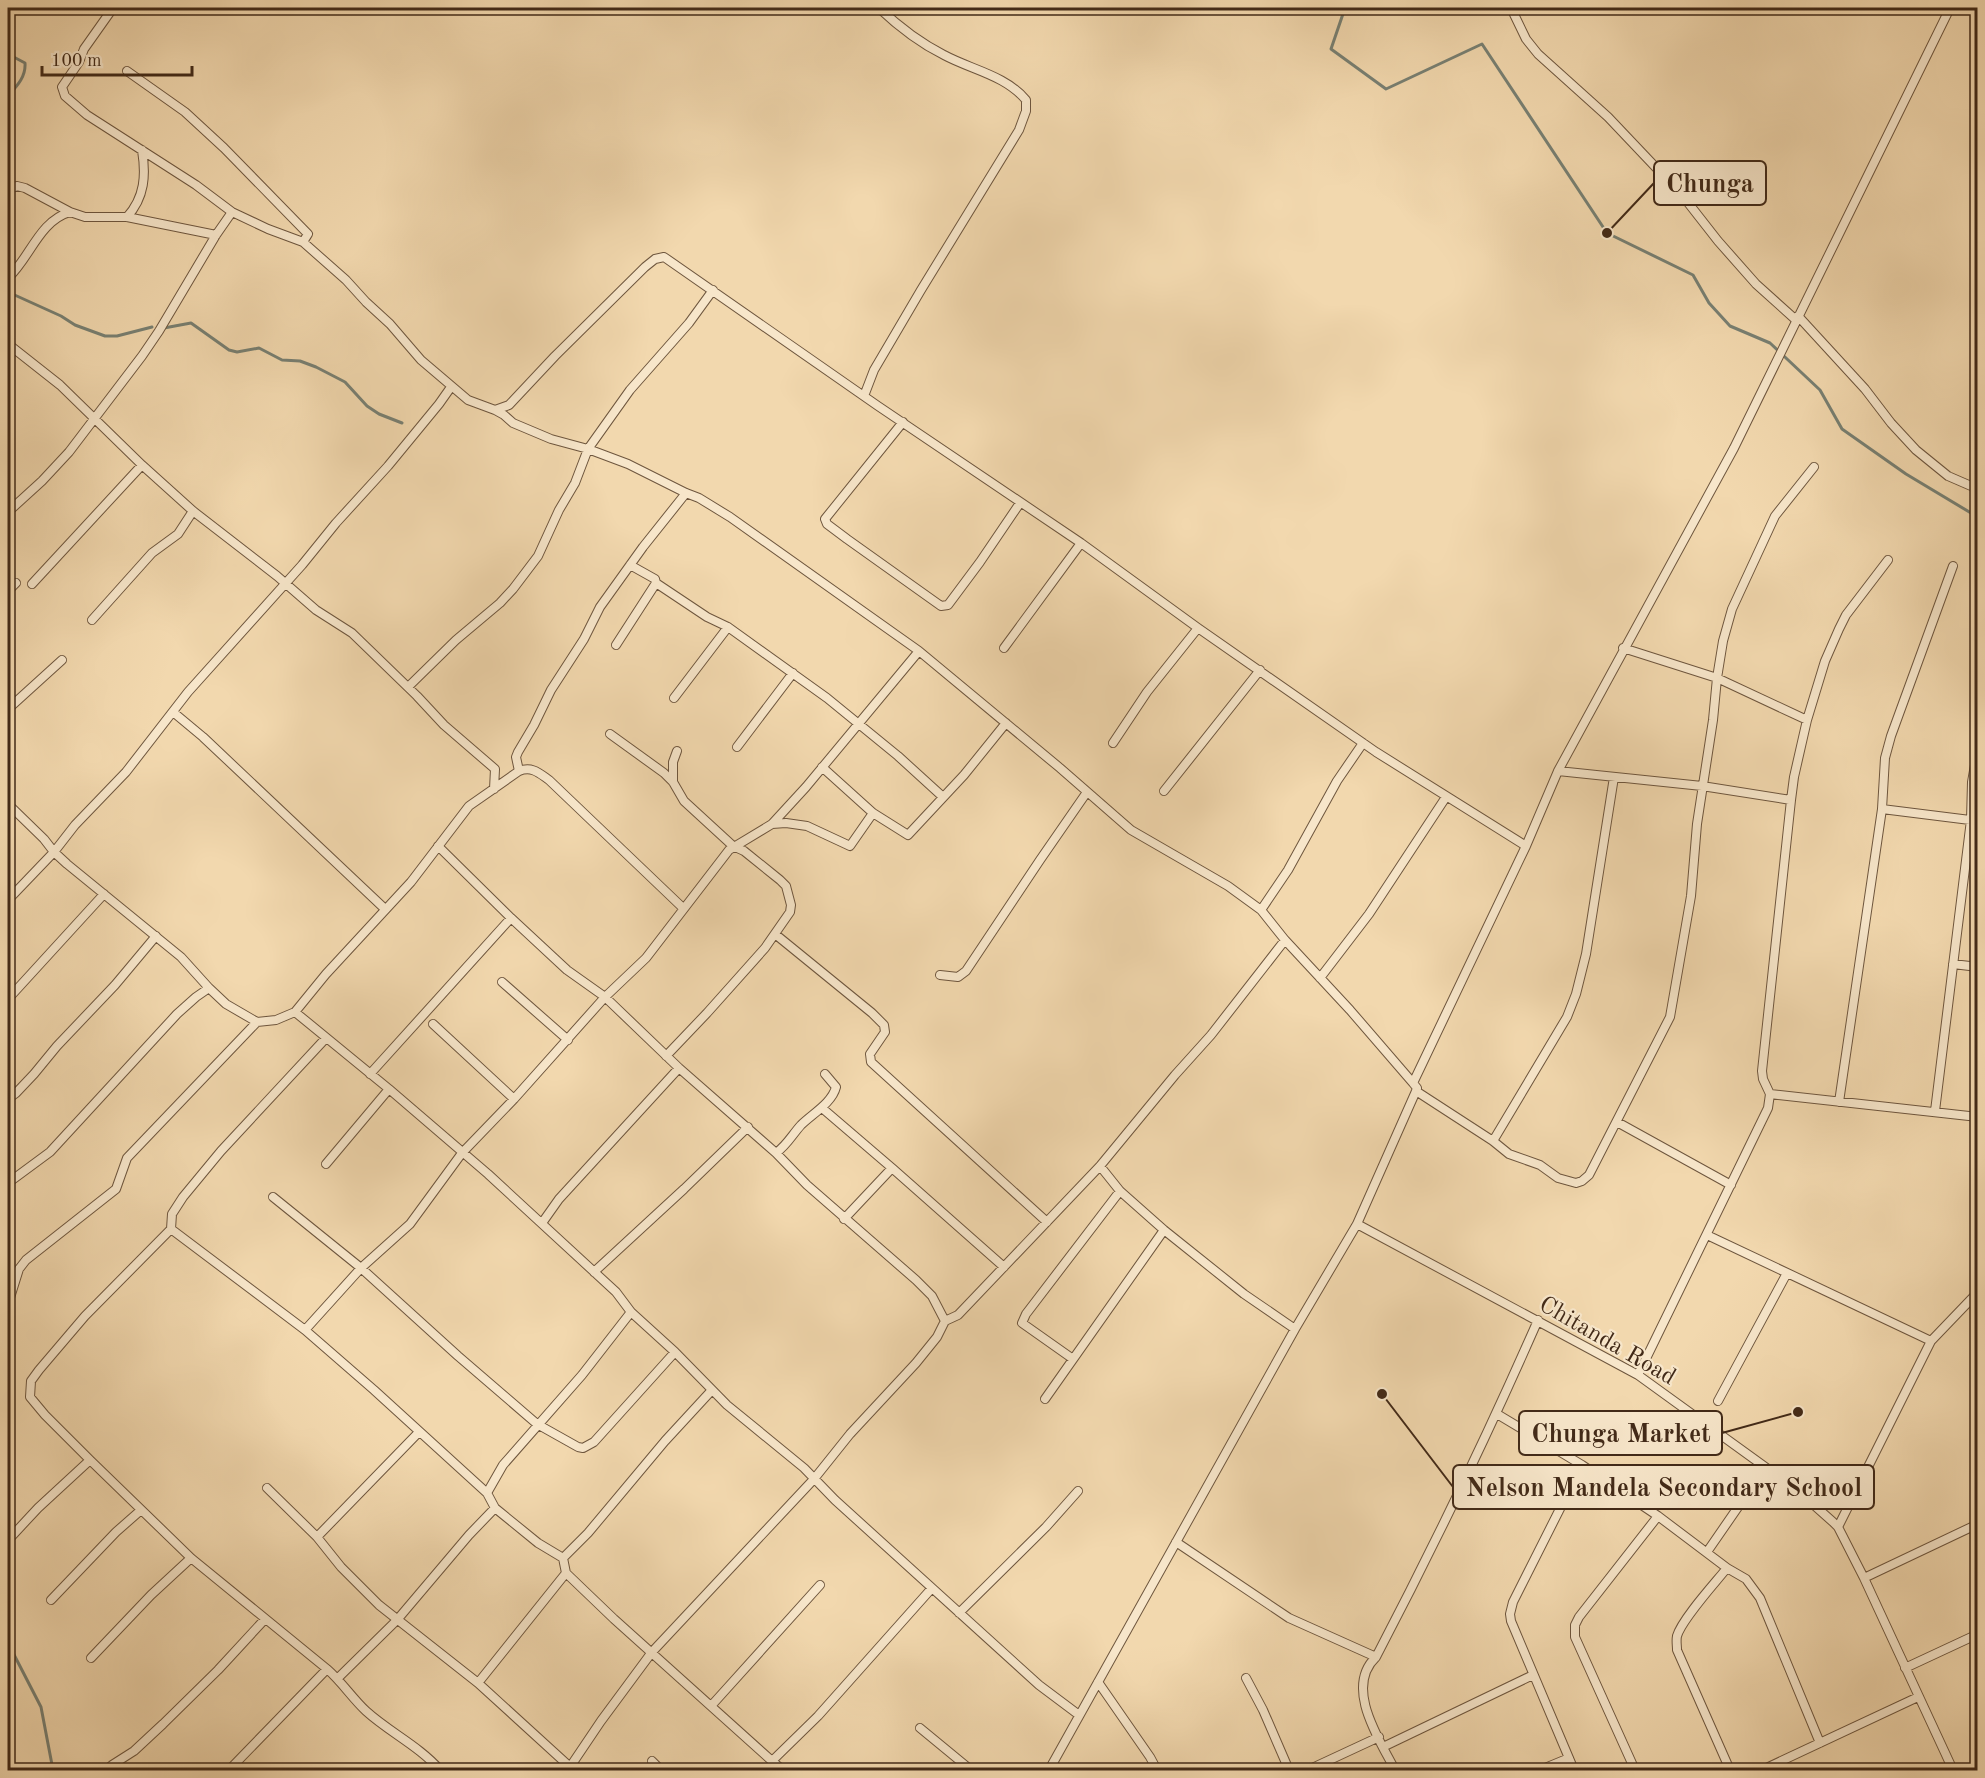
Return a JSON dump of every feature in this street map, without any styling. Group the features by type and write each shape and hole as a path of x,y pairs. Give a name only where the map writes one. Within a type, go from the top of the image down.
{"street":[{"path":"113,8 64,82 62,92 87,115 196,185 232,212 303,242 346,280 390,324 421,360 468,400 495,410 513,423 551,439 588,449 628,464 699,498 730,516 919,651 1131,830 1228,886 1261,910 1414,1087 1509,1154 1540,1165 1558,1179 1576,1183 1589,1175 1670,1017 1691,896 1702,786 1723,641 1732,609 1775,516 1814,466"},
{"path":"864,396 874,370 1019,130 1026,111 1026,100 1016,88 944,55 905,30 879,8"},
{"path":"1510,8 1526,39 1538,54 1608,117 1682,195 1756,284 1797,318 1865,389 1891,423 1916,450 1948,476 1977,489"},
{"path":"1049,1770 1295,1329 1357,1224 1414,1087 1526,846 1558,771 1734,448 1950,8"},
{"path":"127,70 184,112 224,148 303,228 308,234 303,242"},
{"path":"127,217 142,191 145,175 142,150"},
{"path":"8,190 17,186 25,188 70,212 85,217 127,217 216,235"},
{"path":"8,278 54,219 70,212"},
{"path":"8,512 69,452 94,419 159,331 232,212"},
{"path":"495,410 509,405 555,356 655,259 664,257 1081,543 1363,743 1526,846"},
{"path":"408,687 513,589 538,556 559,510 575,483 588,449 630,390 689,323 713,290"},
{"path":"8,344 60,385 193,511 316,610 352,633 444,725 495,769 494,789"},
{"path":"8,900 126,772 220,655 407,443 451,387"},
{"path":"903,422 825,519 827,524 941,606 948,605 1020,503"},
{"path":"32,584 142,465"},
{"path":"519,771 516,757 518,752 600,608 686,493"},
{"path":"92,620 152,553 178,534 193,511"},
{"path":"1004,648 1081,543"},
{"path":"1638,1375 1768,1108 1770,1094 1762,1071 1794,777 1807,720 1825,661 1846,615 1887,560"},
{"path":"630,565 655,579 656,583 707,617 728,627 793,673 859,724 943,797"},
{"path":"1839,1102 1882,809 1886,758 1891,736 1953,566"},
{"path":"8,591 16,583"},
{"path":"616,645 656,583"},
{"path":"674,698 728,627"},
{"path":"1113,743 1147,692 1198,628"},
{"path":"1623,648 1717,678 1807,720"},
{"path":"305,1330 361,1268 410,1224 462,1153 514,1099 605,997 646,958 722,857 733,846 772,824 806,788 919,651"},
{"path":"8,709 62,660"},
{"path":"1164,791 1260,670"},
{"path":"737,747 793,673"},
{"path":"173,712 203,737 385,909"},
{"path":"822,767 873,813 908,835 964,775 1006,723"},
{"path":"610,734 664,773 673,782 684,801 733,846 744,851 780,880 786,886 791,905 790,912 775,934 707,1013 666,1056"},
{"path":"1261,910 1288,870 1337,781 1363,743"},
{"path":"1935,1112 1953,964 1974,821 1972,782 1977,748"},
{"path":"673,782 673,762 676,751"},
{"path":"8,804 44,838 54,852 191,965 209,988 226,1004 256,1022 276,1020 295,1012 326,974 411,882 469,806 526,768 532,769 549,780 683,908"},
{"path":"1558,771 1702,786 1791,800"},
{"path":"1493,1141 1567,1017 1576,994 1586,954 1614,777"},
{"path":"940,975 962,976 1088,792"},
{"path":"1320,978 1369,914 1446,797"},
{"path":"1882,809 1974,821"},
{"path":"772,824 807,826 850,846 873,813"},
{"path":"438,846 567,970 605,997 679,1068 776,1153 844,1219 916,1280 932,1296 945,1321"},
{"path":"8,999 104,894"},
{"path":"370,1074 511,918"},
{"path":"775,934 884,1025 885,1032 870,1054 871,1062 1047,1222"},
{"path":"8,1098 34,1074 156,936"},
{"path":"267,1488 316,1537 341,1567 396,1620 478,1683 569,1768 652,1652 814,1479 850,1434 916,1363 937,1336 945,1321 958,1315 1100,1166 1211,1035 1285,940"},
{"path":"1953,964 1977,967"},
{"path":"502,982 568,1040"},
{"path":"8,1183 50,1152 177,1014 209,988"},
{"path":"295,1012 389,1089 542,1223 616,1292 631,1311 712,1390 804,1468 1039,1685 1079,1715"},
{"path":"8,1304 19,1269 26,1260 116,1189 125,1163 133,1151 256,1022"},
{"path":"433,1024 514,1099"},
{"path":"326,1038 221,1151 183,1197 172,1214 171,1228 86,1316 31,1381 30,1396 90,1460 191,1558 338,1678 366,1711 440,1770"},
{"path":"542,1223 559,1199 679,1068"},
{"path":"776,1153 786,1146 801,1126 822,1108 836,1091 836,1087 825,1074"},
{"path":"326,1164 389,1089"},
{"path":"1770,1094 1977,1117"},
{"path":"822,1108 1004,1267"},
{"path":"1617,1122 1731,1185"},
{"path":"594,1272 748,1127"},
{"path":"1100,1166 1120,1191 1164,1230 1244,1294 1295,1329"},
{"path":"844,1219 892,1168"},
{"path":"1073,1359 1022,1323 1026,1314 1120,1191"},
{"path":"273,1197 361,1268 537,1424 578,1447 583,1448 594,1442 675,1352"},
{"name":"Chitanda Road","path":"1357,1224 1638,1375 1797,1490 1838,1527 1953,1770"},
{"path":"171,1228 305,1330 374,1390 488,1493 495,1508 538,1543 563,1558 566,1573 783,1770"},
{"path":"1045,1399 1164,1230"},
{"path":"1707,1235 1931,1341"},
{"path":"1718,1401 1787,1273"},
{"path":"1838,1527 1931,1341 1977,1292"},
{"path":"488,1493 503,1465 582,1375 631,1311"},
{"path":"1395,1770 1363,1700 1361,1683 1370,1662 1376,1657 1414,1584 1497,1414 1538,1320"},
{"path":"563,1558 588,1533 658,1449 712,1390"},
{"path":"1497,1414 1582,1465 1658,1516 1727,1568 1746,1579 1760,1598 1820,1743"},
{"path":"316,1537 419,1432"},
{"path":"11,1537 38,1508 90,1460"},
{"path":"1574,1770 1533,1675 1510,1614 1513,1602 1582,1465"},
{"path":"1707,1552 1765,1468"},
{"path":"959,1613 1046,1527 1078,1491"},
{"path":"338,1678 396,1620 495,1508"},
{"path":"51,1600 116,1532 141,1510"},
{"path":"1635,1770 1574,1631 1579,1617 1658,1516"},
{"path":"1864,1578 1977,1524"},
{"path":"1176,1542 1289,1618 1376,1657"},
{"path":"91,1658 151,1595 191,1558"},
{"path":"1727,1568 1692,1612 1676,1639 1677,1650 1730,1770"},
{"path":"478,1683 566,1573"},
{"path":"711,1706 820,1586"},
{"path":"772,1761 818,1716 932,1588"},
{"path":"106,1770 134,1751 163,1724 218,1670 265,1619"},
{"path":"1905,1668 1977,1635"},
{"path":"229,1770 327,1669"},
{"path":"1383,1747 1533,1675"},
{"path":"1246,1678 1263,1710 1289,1770"},
{"path":"1098,1682 1158,1770"},
{"path":"1762,1770 1918,1697"},
{"path":"920,1728 971,1770"},
{"path":"1308,1770 1379,1737"},
{"path":"1540,1770 1569,1758"},
{"path":"652,1761 661,1770"}],"waterway":[{"path":"8,8 20,10 24,8"},
{"path":"1345,8 1331,49 1386,89 1482,44 1607,233 1693,275 1709,303 1730,326 1770,343 1820,390 1842,429 1906,474 1978,518"},
{"path":"8,54 25,63 18,85 8,96"},
{"path":"8,292 61,316 75,325 105,336 117,336 152,327"},
{"path":"164,328 191,323 229,350 237,352 259,348 282,360 300,361 316,367 345,382 367,406 379,414 402,423"},
{"path":"8,1643 41,1707 53,1770"}],"place":[{"name":"Chunga","path":"1607,233"},
{"name":"Nelson Mandela Secondary School","path":"1382,1394"},
{"name":"Chunga Market","path":"1798,1412"}]}
